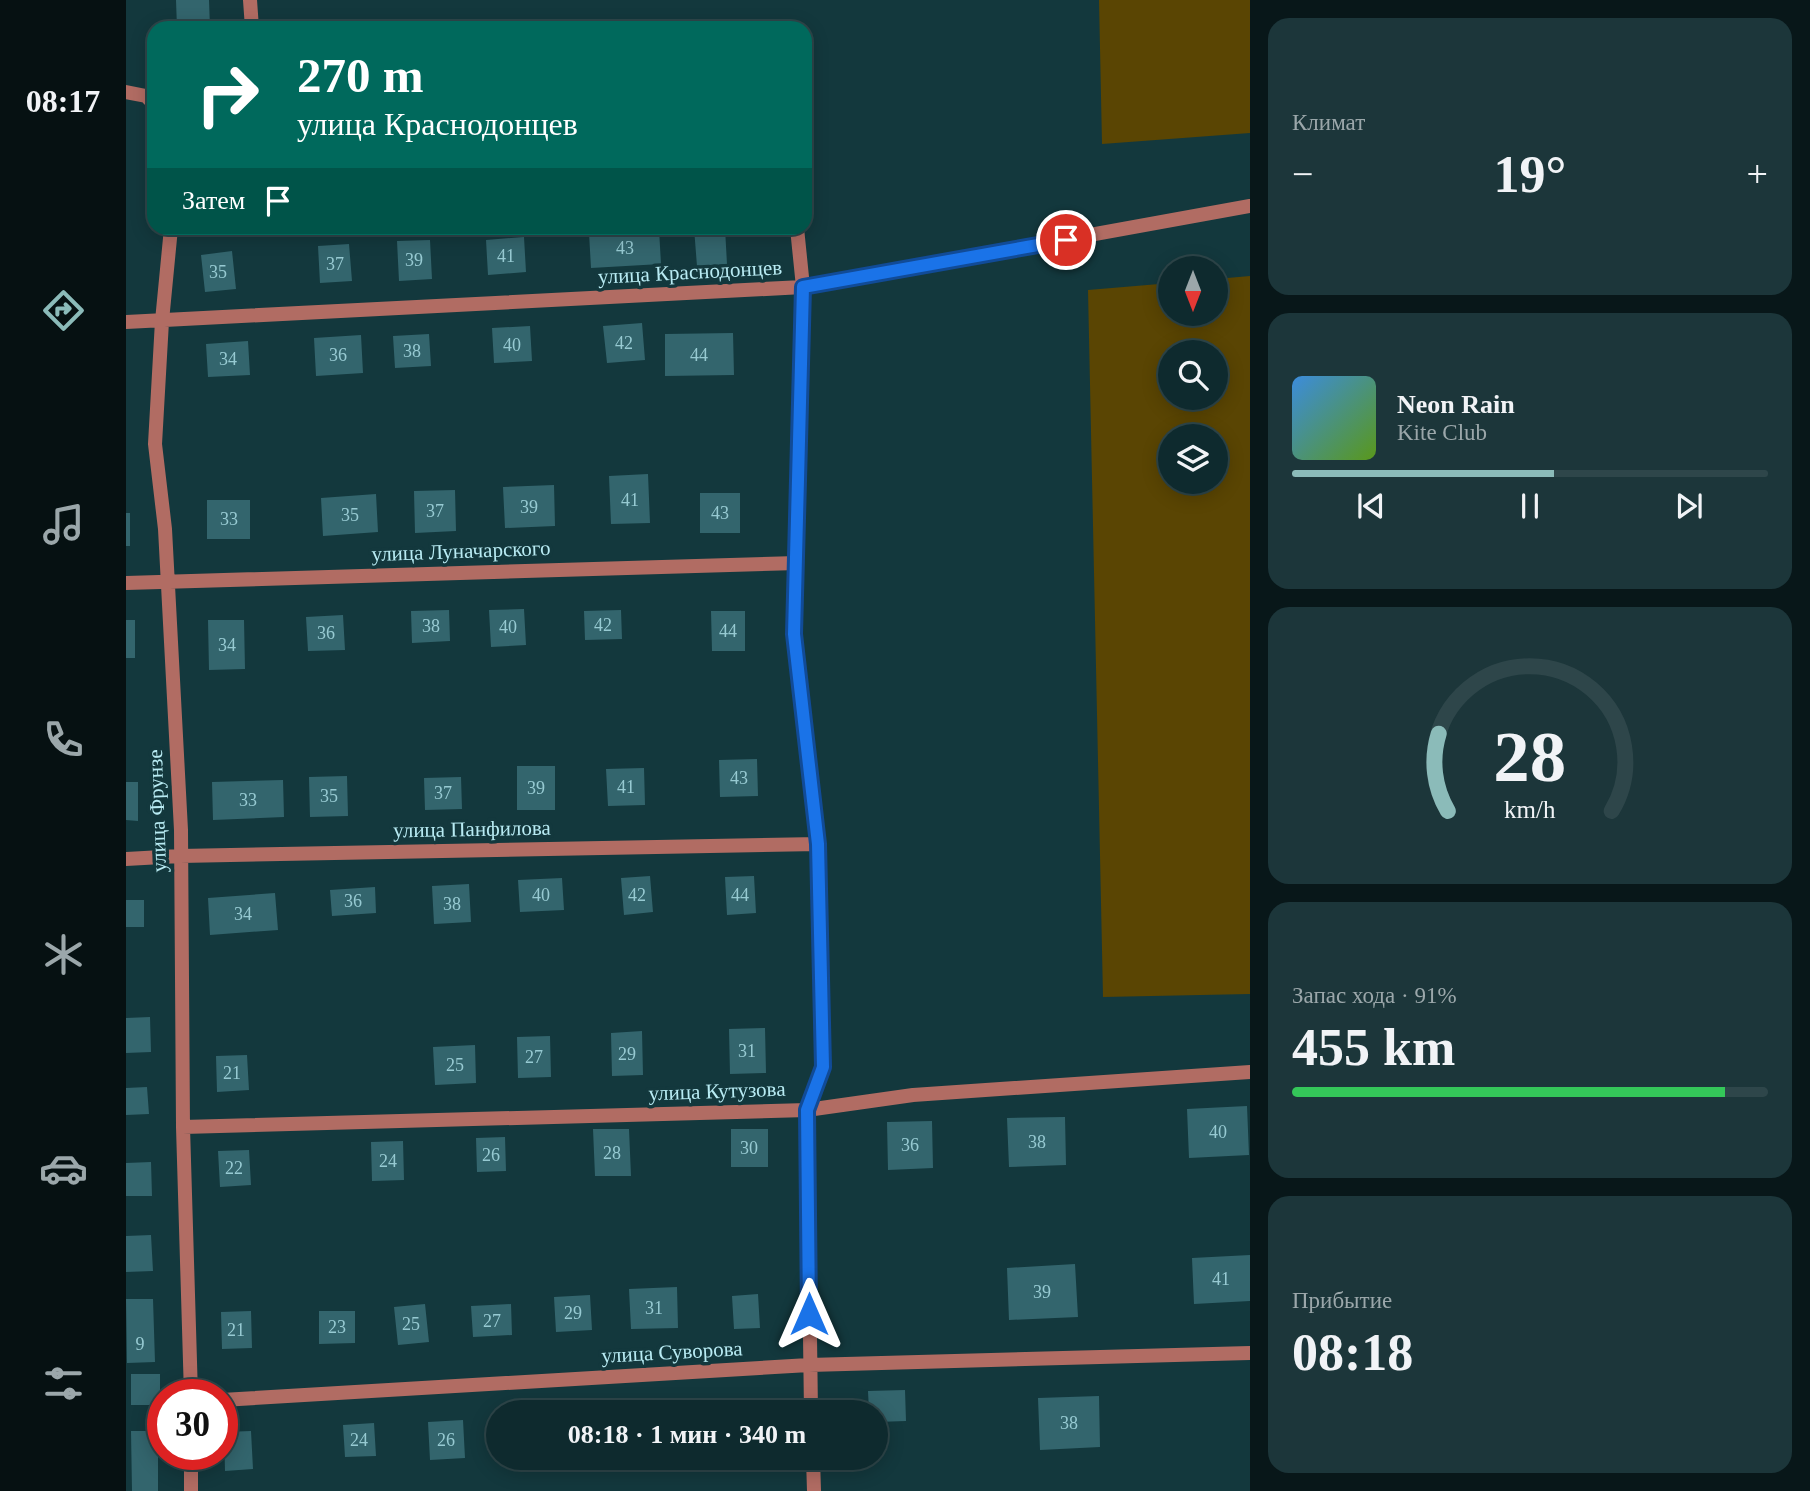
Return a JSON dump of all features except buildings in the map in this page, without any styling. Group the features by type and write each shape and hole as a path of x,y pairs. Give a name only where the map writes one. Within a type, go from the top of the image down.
{"street":[{"path":"250,0 252,21"},
{"path":"126,92 147,97"},
{"name":"улица Краснодонцев","path":"126,322 803,287 1250,206"},
{"name":"улица Фрунзе","path":"170,235 155,444 165,529 181,830 183,1127 191,1379"},
{"path":"798,235 803,287 794,634 818,844 823,1067 807,1110 810,1400"},
{"name":"улица Луначарского","path":"126,583 797,563"},
{"name":"улица Панфилова","path":"126,859 818,844"},
{"name":"улица Кутузова","path":"183,1127 807,1110 913,1096 1250,1072"},
{"name":"улица Суворова","path":"238,1399 809,1365 1250,1353"},
{"path":"191,1470 191,1491"},
{"path":"813,1470 814,1491"}],"shaded area":[{"path":"1099,0 1250,0 1250,133 1102,144"},
{"path":"1250,276 1250,994 1103,997 1088,290 1158,284 1158,326 1228,326 1228,278"}],"route":[{"path":"809,1314 807,1110 823,1067 818,844 794,634 803,287 1066,240"}]}
